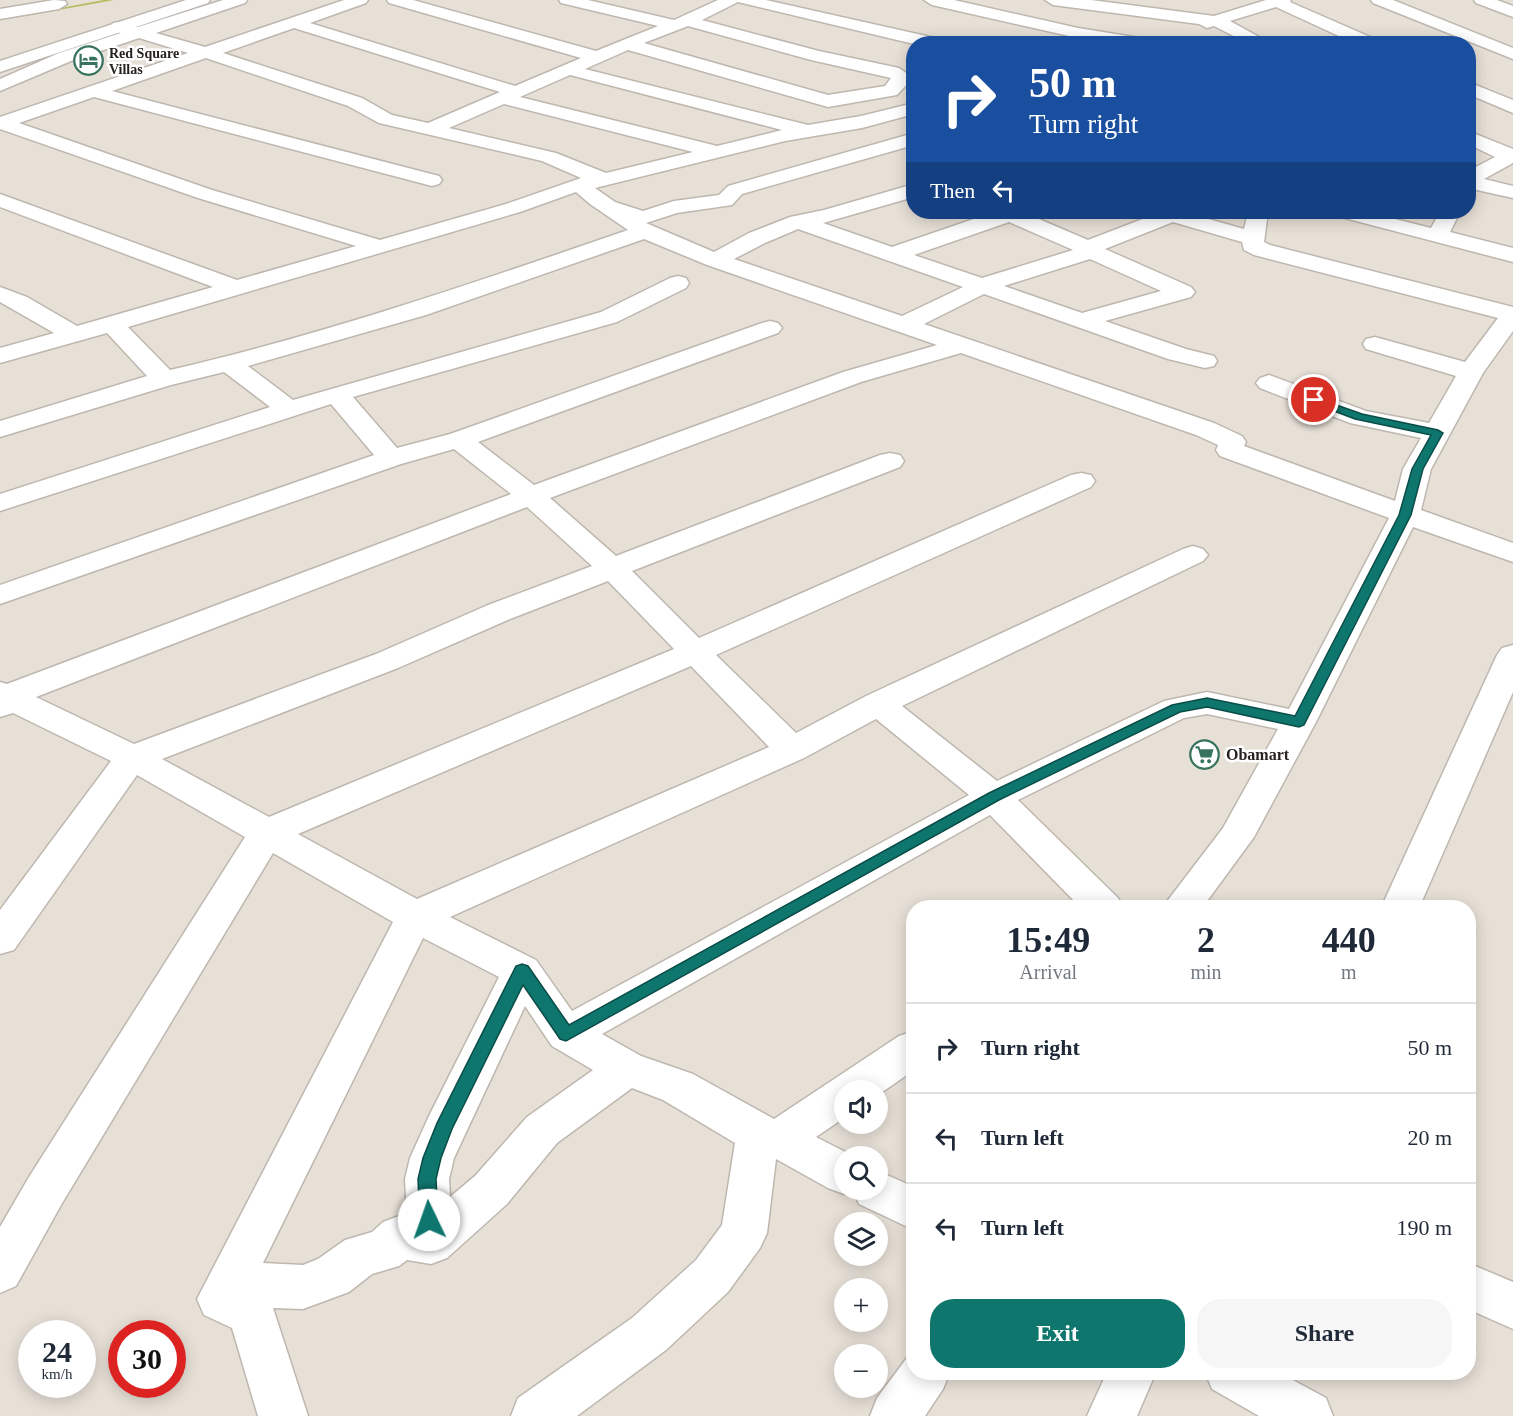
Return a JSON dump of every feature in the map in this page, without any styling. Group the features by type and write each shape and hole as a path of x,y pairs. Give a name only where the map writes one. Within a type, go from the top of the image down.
{"main road":[{"path":"0,67 202,0"},
{"path":"0,86 54,61 238,0"},
{"path":"0,123 360,0"},
{"path":"395,0 598,57"},
{"path":"567,0 680,23 893,72 904,78 899,80 891,91 828,101 774,122"},
{"path":"433,128 731,0"},
{"path":"745,0 906,37"},
{"path":"1053,0 1216,21 1247,36"},
{"path":"1252,0 1277,2 1353,36"},
{"path":"1379,0 1468,36"},
{"path":"1482,0 1513,12"},
{"path":"942,1 1097,36"},
{"path":"1173,36 1277,2"},
{"path":"0,14 59,4"},
{"path":"294,23 510,95 715,152"},
{"path":"119,27 142,32 355,102 386,119 433,128 549,157 642,218 674,207 725,201 735,190 870,153 906,141"},
{"path":"1476,39 1513,54"},
{"path":"627,44 828,101"},
{"path":"570,70 808,131"},
{"path":"0,356 234,287 715,152 905,111 891,91"},
{"path":"1476,91 1513,107"},
{"path":"96,92 432,180"},
{"path":"862,122 906,136"},
{"path":"0,123 225,200 378,246"},
{"path":"1476,140 1512,156"},
{"path":"870,153 892,162"},
{"path":"1476,176 1512,156"},
{"path":"1476,183 1513,192"},
{"path":"593,188 645,232 715,260 1205,429 1233,442 1229,450 1513,553"},
{"path":"715,260 757,238 798,222 828,216 906,192"},
{"path":"0,201 234,287"},
{"path":"892,255 995,219"},
{"path":"1025,219 1183,292 1083,320"},
{"path":"903,325 985,285 1089,249 1154,219"},
{"path":"1187,900 1236,837 1299,722 1405,515 1417,469 1471,372 1513,314 1262,250 1252,244 1257,223 1221,219"},
{"path":"1371,219 1513,255"},
{"path":"1437,236 1446,219"},
{"path":"798,222 985,285 1176,354 1205,361"},
{"path":"0,429 164,379 229,364 418,310 645,232"},
{"path":"0,503 336,394 609,317 678,283"},
{"path":"0,294 19,302 74,335"},
{"path":"111,323 164,379"},
{"path":"0,595 391,458 459,440 770,328"},
{"path":"1375,344 1471,372"},
{"path":"3,698 531,496 852,377 962,345"},
{"path":"229,364 289,409"},
{"path":"1269,383 1359,417 1438,433"},
{"path":"336,394 391,458"},
{"path":"459,440 531,496 611,567 693,653 792,750"},
{"path":"0,939 132,757 387,661 499,612 611,567 890,460"},
{"path":"0,1271 51,1181 266,833 693,653 1081,481"},
{"path":"242,1284 237,1307 221,1299 415,916 792,750 878,705 1192,555"},
{"path":"1404,900 1513,655"},
{"path":"3,698 132,757 415,916 522,971 566,1034 627,1069 678,1087 768,1137 834,1169"},
{"path":"566,1034 994,797 1187,705 1220,704 1299,722"},
{"path":"878,705 994,797 1098,900"},
{"path":"430,1243 427,1179 432,1158 444,1128 522,971"},
{"path":"866,1080 906,1053"},
{"path":"430,1243 491,1190 542,1130 627,1069"},
{"path":"536,1416 649,1334 712,1276 744,1233 768,1137 834,1101"},
{"path":"888,1197 906,1206"},
{"path":"242,1284 303,1287 333,1276 361,1255 383,1251 399,1237 430,1243"},
{"path":"242,1284 284,1416"},
{"path":"1476,1289 1513,1306"},
{"path":"896,1416 921,1380"},
{"path":"1112,1416 1128,1380"},
{"path":"1243,1380 1308,1416"}],"waterway":[{"path":"25,15 112,0"}],"place":[{"name":"Red Square Villas","path":"88,61"},
{"name":"Obamart","path":"1205,754"}],"route":[{"path":"429,1220 427,1179 432,1158 444,1128 522,971 566,1034 994,797 1176,708 1198,703 1220,704 1299,722 1405,515 1417,469 1438,433 1403,428 1359,417 1314,400"}]}
